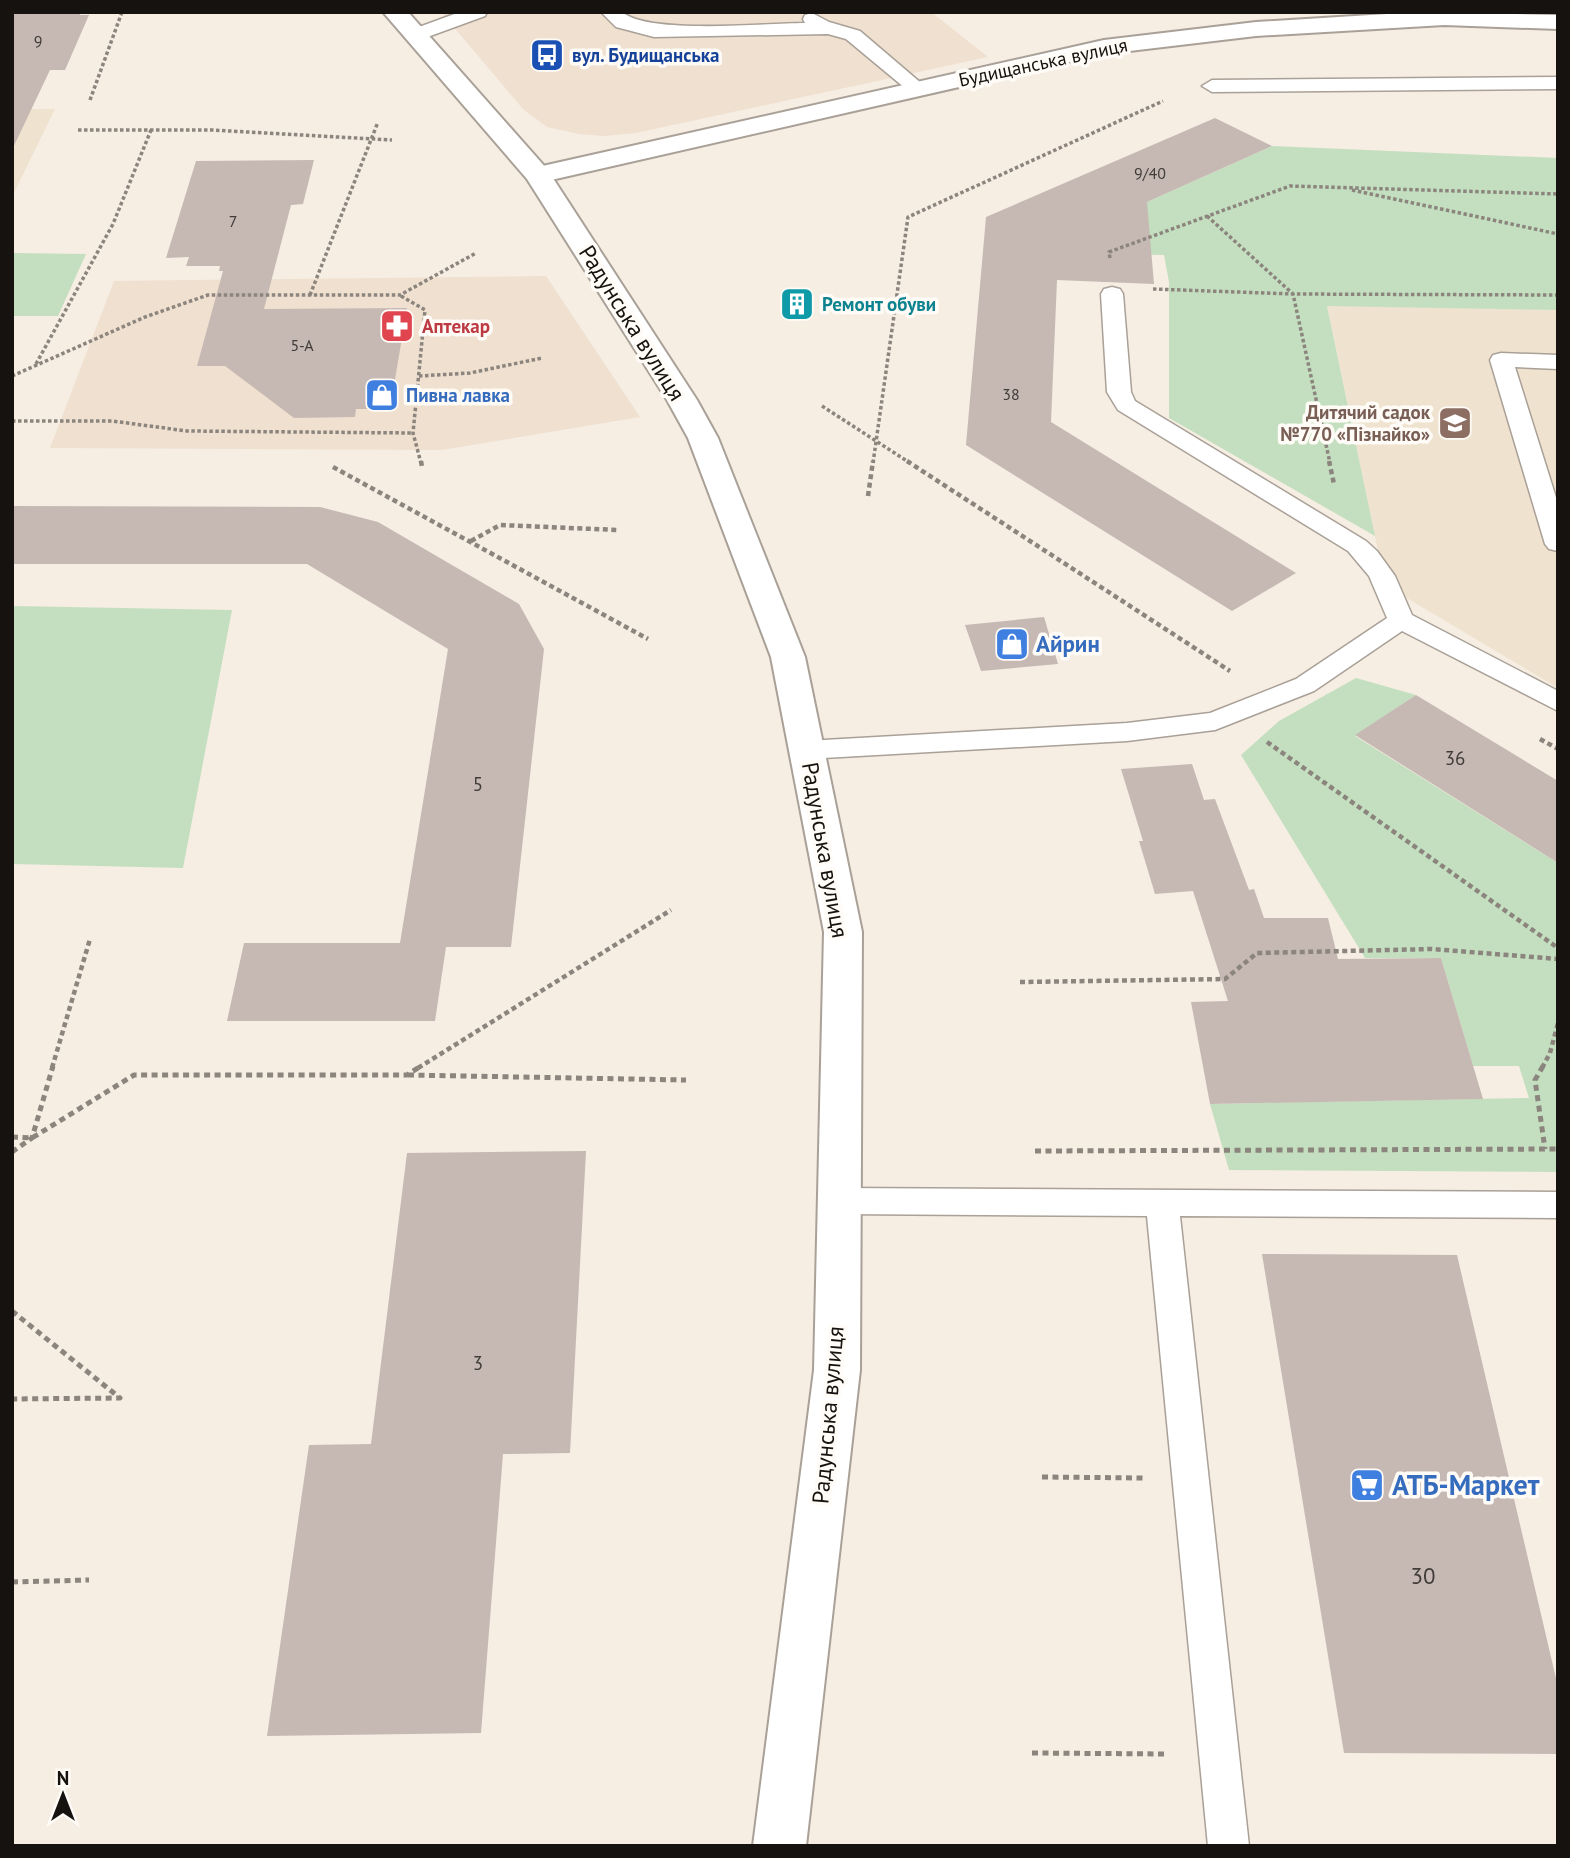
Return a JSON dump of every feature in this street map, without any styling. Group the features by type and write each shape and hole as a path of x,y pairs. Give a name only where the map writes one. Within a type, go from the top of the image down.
{"main road":[{"name":"Радунська вулиця","path":"395,12 538,176 682,400 703,438 788,657 843,932 837,1370 779,1846"},
{"name":"Будищанська вулиця","path":"538,176 1104,47 1256,29 1444,18 1558,22"}],"lane":[{"path":"415,35 478,12"},
{"path":"610,12 623,23 641,30 828,28"},
{"path":"706,12 728,31"},
{"path":"804,12 828,28 853,35 918,89"},
{"path":"1212,86 1558,83"},
{"path":"1112,291 1119,392 1126,405 1368,556 1401,620 1558,702"},
{"path":"1558,362 1502,360 1558,544"},
{"path":"806,750 1127,732 1215,721 1305,685 1401,620"},
{"path":"839,1201 1557,1206"},
{"path":"1162,1203 1229,1846"}],"path":[{"path":"90,100 122,12"},
{"path":"868,496 908,217 1163,101"},
{"path":"310,295 378,122"},
{"path":"78,130 212,130 392,140"},
{"path":"36,365 113,224 151,130"},
{"path":"1558,194 1290,186 1109,252 1112,291 1558,295"},
{"path":"1341,187 1558,234"},
{"path":"1207,216 1293,294 1346,540"},
{"path":"12,376 145,317 208,295 400,295 476,253"},
{"path":"400,295 425,310 413,433 422,467"},
{"path":"419,376 470,373 542,358"},
{"path":"822,406 1272,698"},
{"path":"12,421 112,421 187,431 413,433"},
{"path":"333,467 648,639"},
{"path":"470,542 500,525 618,530"},
{"path":"1233,714 1267,742 1558,948"},
{"path":"407,1075 671,910"},
{"path":"32,1138 90,939"},
{"path":"1020,982 1225,979 1257,953 1432,949 1558,959"},
{"path":"1545,1149 1535,1080 1550,1053 1558,1023"},
{"path":"12,1152 134,1075 407,1075 686,1080"},
{"path":"12,1137 32,1138"},
{"path":"1035,1151 1558,1149"},
{"path":"12,1311 120,1398 12,1399"},
{"path":"1042,1477 1191,1479"},
{"path":"12,1582 89,1580"},
{"path":"1032,1753 1220,1754"}],"shaded area":[{"path":"441,12 931,12 988,57 636,133 604,136 579,134 547,127 523,109"},
{"path":"12,109 55,109 12,197"},
{"path":"546,276 640,417 442,450 50,448 114,281"},
{"name":"Дитячий садок №770 «Пізнайко»","path":"1327,305 1558,310 1558,688 1385,585"}],"green space":[{"path":"1272,146 1558,158 1558,310 1327,306 1375,536 1169,418 1169,282 1164,255 1102,254 1058,242"},
{"path":"12,253 86,254 58,316 12,316"},
{"path":"12,606 232,610 183,868 12,864"},
{"path":"1356,678 1416,695 1355,736 1558,863 1558,1172 1229,1170 1210,1104 1529,1098 1519,1066 1473,1066 1441,958 1365,958 1241,755 1279,721"}],"building":[{"path":"12,12 81,12 80,15 89,15 65,70 50,70 12,150"},
{"path":"1215,118 1272,146 1147,202 1154,284 1057,280 1051,422 1296,573 1232,611 966,445 986,217"},
{"path":"314,160 303,204 291,205 264,309 407,308 390,409 356,409 355,417 294,418 225,366 197,366 223,271 219,271 220,266 186,266 189,257 166,258 196,161"},
{"path":"12,506 320,507 378,522 519,604 544,649 511,947 446,947 435,1021 227,1021 244,943 400,943 448,649 307,564 12,564"},
{"name":"Айрин","path":"1044,617 1058,664 981,671 965,625"},
{"path":"1416,695 1558,781 1558,863 1355,735"},
{"path":"1192,764 1204,800 1215,799 1249,890 1254,889 1264,918 1328,918 1338,959 1441,958 1483,1099 1210,1104 1191,1002 1228,1001 1193,891 1155,894 1139,841 1143,841 1121,769"},
{"path":"586,1151 570,1453 503,1454 481,1733 267,1736 309,1445 371,1444 407,1153"},
{"path":"1262,1254 1457,1255 1558,1687 1558,1754 1344,1753"}],"place":[{"name":"вул. Будищанська","path":"547,55"},
{"name":"Ремонт обуви","path":"797,304"},
{"name":"Аптекар","path":"397,326"},
{"name":"Пивна лавка","path":"382,395"},
{"name":"Дитячий садок №770 «Пізнайко»","path":"1455,423"},
{"name":"Айрин","path":"1012,644"},
{"name":"АТБ-Маркет","path":"1367,1485"}]}
